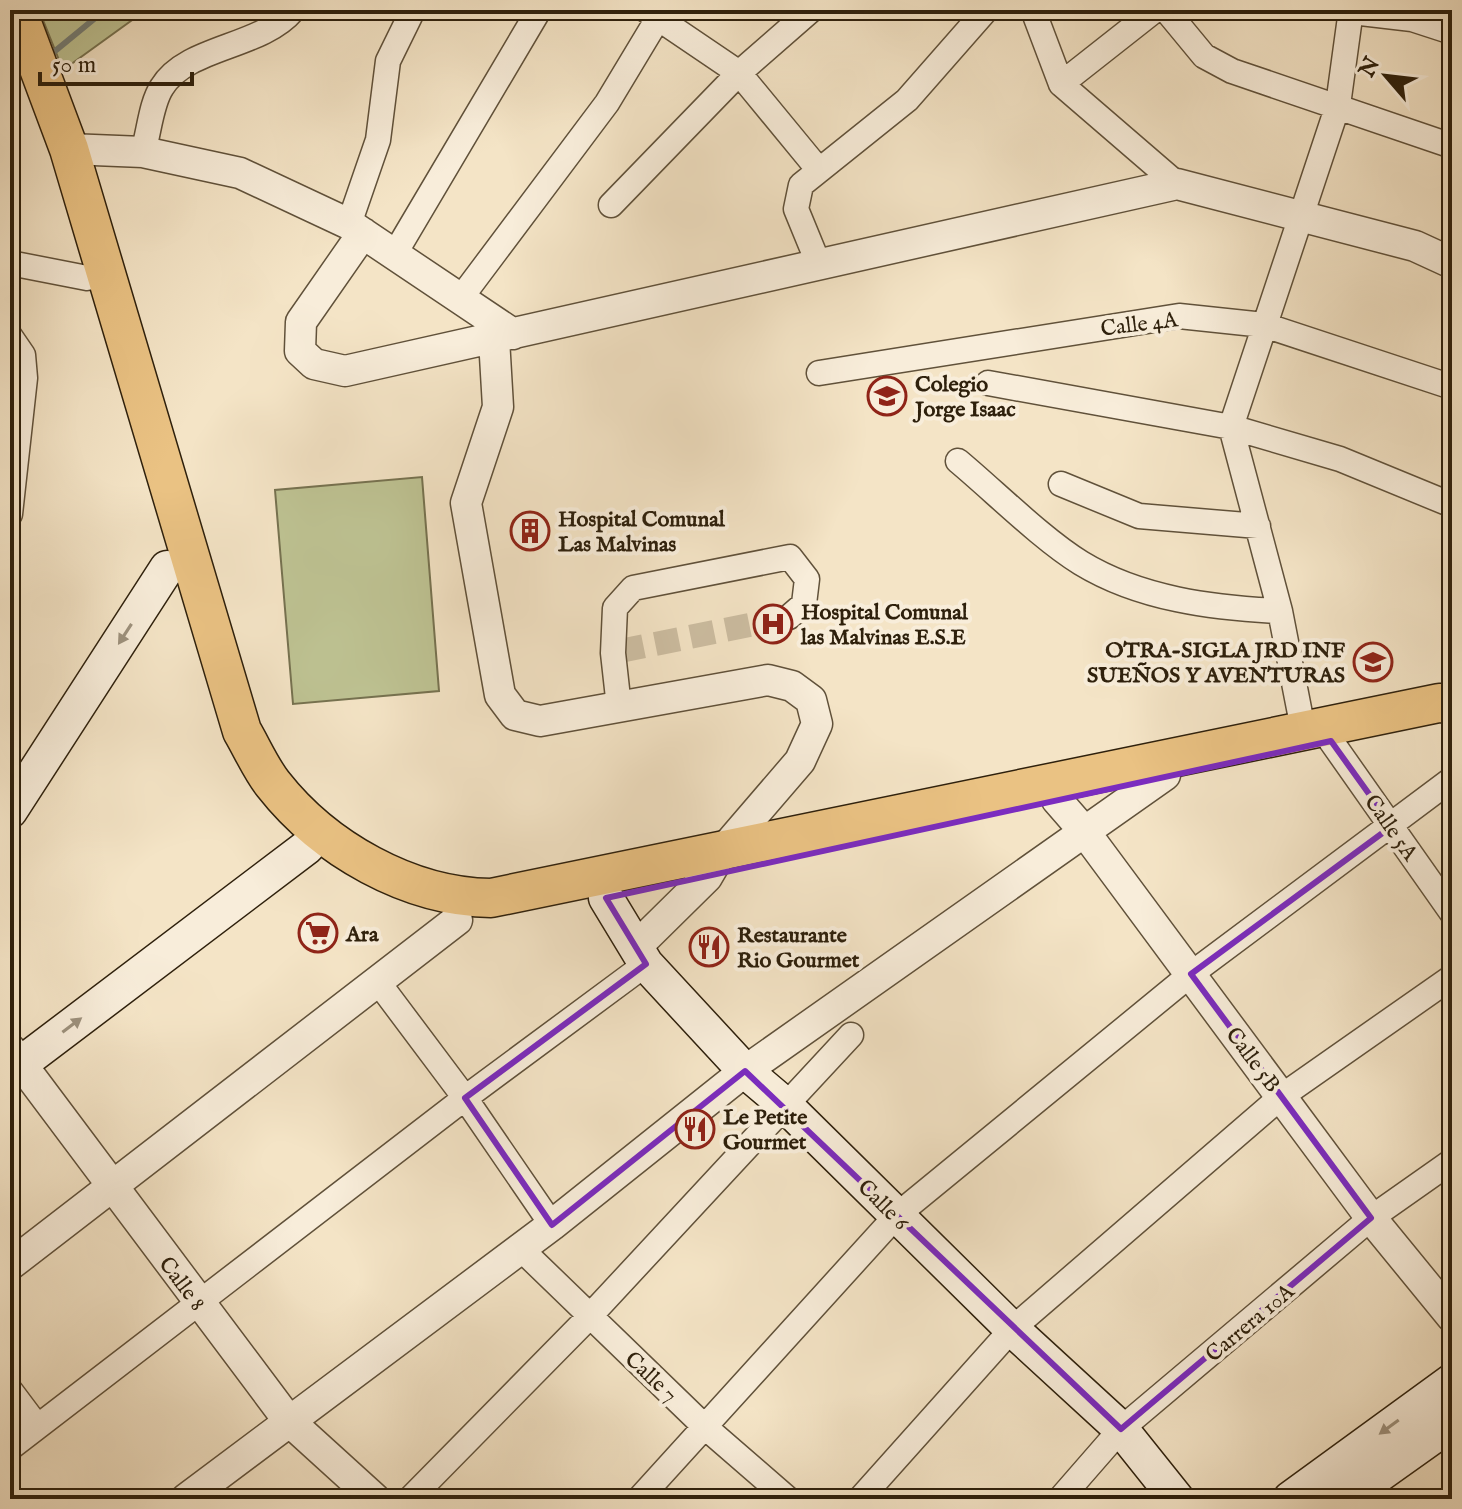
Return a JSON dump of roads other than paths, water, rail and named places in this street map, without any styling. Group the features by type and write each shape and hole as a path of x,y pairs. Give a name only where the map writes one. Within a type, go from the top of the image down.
{"main road":[{"path":"17,10 37,100 167,568 225,744 253,792 307,847 372,891 419,910 457,920 496,919 606,898 714,865 1317,735 1452,727"},
{"path":"10,66 69,149 242,731 273,784 324,835 378,869 423,888 459,898 491,898 714,865 1057,800 1439,703 1452,704"},
{"path":"10,811 167,568"},
{"path":"14,1061 307,847"},
{"name":"Calle 6","path":"606,898 641,956 745,1071 784,1104 1012,1329 1121,1429 1177,1499"},
{"path":"1290,1499 1452,1381"},
{"path":"1345,1499 1451,1426"}],"street":[{"path":"143,152 162,86 189,64 280,25 293,10"},
{"path":"413,10 388,61 378,140 356,229 301,322 300,351 314,364 345,371 1177,184 1415,246 1452,263"},
{"path":"394,255 539,10"},
{"path":"611,205 739,73 811,10"},
{"path":"819,265 796,209 801,185 907,100 986,10"},
{"path":"1033,10 1061,84 1177,184"},
{"path":"1061,84 1155,10"},
{"path":"1166,10 1204,56 1232,71 1452,146"},
{"path":"1317,735 1231,427 1338,105 1351,11 1412,19 1452,32"},
{"path":"460,299 607,103 656,12 739,73 818,169"},
{"path":"69,149 143,152 240,173 356,229 460,299 504,337"},
{"path":"10,263 87,278"},
{"name":"Calle 4A","path":"819,373 1179,316 1264,325 1452,387"},
{"path":"10,336 23,355 25,378 10,514"},
{"path":"10,1448 465,1098 641,956 800,761 817,724 811,700 792,686 768,680 540,721 515,715 500,695 466,503 498,407 504,337"},
{"path":"10,402 25,378"},
{"path":"988,383 1231,427 1340,459 1452,505"},
{"path":"958,461 1079,562 1117,581 1211,608 1280,611"},
{"path":"1061,484 1139,516 1258,526"},
{"path":"619,707 615,608 633,588 790,557 807,579 804,604 789,617"},
{"name":"Calle 5A","path":"1317,735 1392,826 1452,913"},
{"path":"186,1499 552,1225 745,1071 1165,775"},
{"path":"639,1499 896,1216 1191,974 1452,779"},
{"name":"Calle 5B","path":"1057,800 1084,831 1371,1218 1452,1317"},
{"path":"10,1265 457,920"},
{"path":"860,1499 1012,1329 1282,1096 1452,977"},
{"path":"378,982 465,1098 552,1225"},
{"path":"410,1499 589,1317 851,1035"},
{"name":"Calle 8","path":"14,1061 288,1420 375,1499"},
{"name":"Carrera 10A","path":"1060,1499 1121,1429 1371,1218 1452,1161"},
{"name":"Calle 7","path":"520,1248 705,1427 788,1499"},
{"path":"10,1390 37,1426"}],"waterway":[{"path":"49,56 105,10"},
{"path":"10,81 26,70"}],"tunnel":[{"path":"620,651 789,617"}],"place":[{"name":"Colegio Jorge Isaac","path":"887,396"},
{"name":"Hospital Comunal Las Malvinas","path":"530,531"},
{"name":"Hospital Comunal las Malvinas E.S.E","path":"773,624"},
{"name":"OTRA-SIGLA JRD INF SUEÑOS Y AVENTURAS","path":"1373,662"},
{"name":"Ara","path":"318,933"},
{"name":"Restaurante Rio Gourmet","path":"709,947"},
{"name":"Le Petite Gourmet","path":"695,1129"}]}
